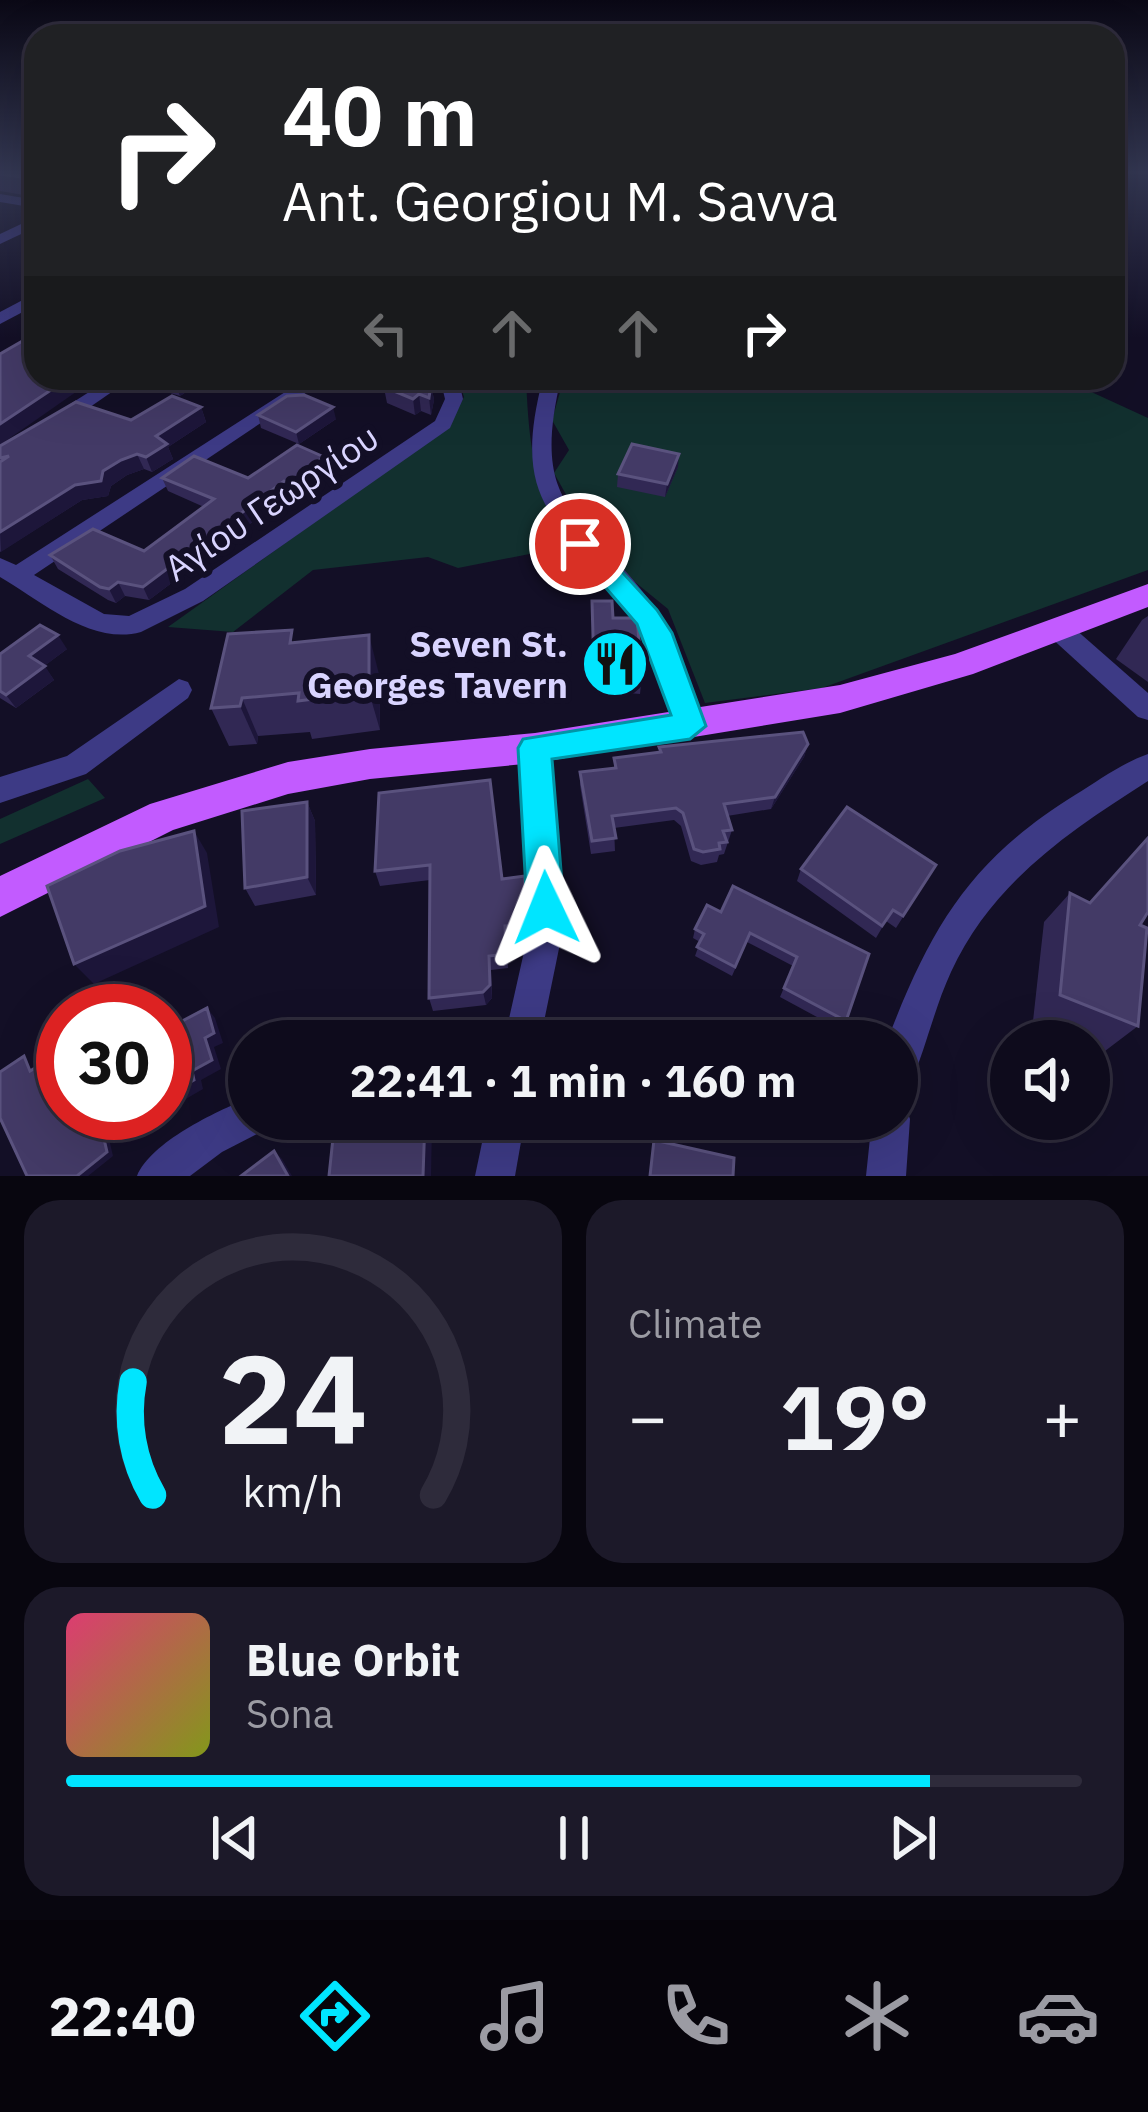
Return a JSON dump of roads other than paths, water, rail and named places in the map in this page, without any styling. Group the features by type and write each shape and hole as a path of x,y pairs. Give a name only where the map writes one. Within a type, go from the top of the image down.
{"main road":[{"path":"0,896 118,834 227,794 370,764 690,726 896,686 1148,595"}],"street":[{"path":"35,436 105,390"},
{"path":"8,571 300,390"},
{"name":"Αγίου Γεωργίου","path":"8,571 112,628 152,619 244,563 443,424 454,399 451,390"},
{"path":"548,390 538,421 538,447 550,498 580,544 647,617 662,641 690,726"},
{"path":"1057,628 1148,709"},
{"path":"0,790 76,765 179,690"},
{"path":"527,1020 545,934 535,748"},
{"path":"915,1020 938,956 982,886 1030,839 1148,766"},
{"path":"157,1176 228,1128"},
{"path":"496,1176 502,1140"},
{"path":"886,1176 889,1140"}],"place":[{"name":"Seven St. Georges Tavern","path":"615,664"}]}
